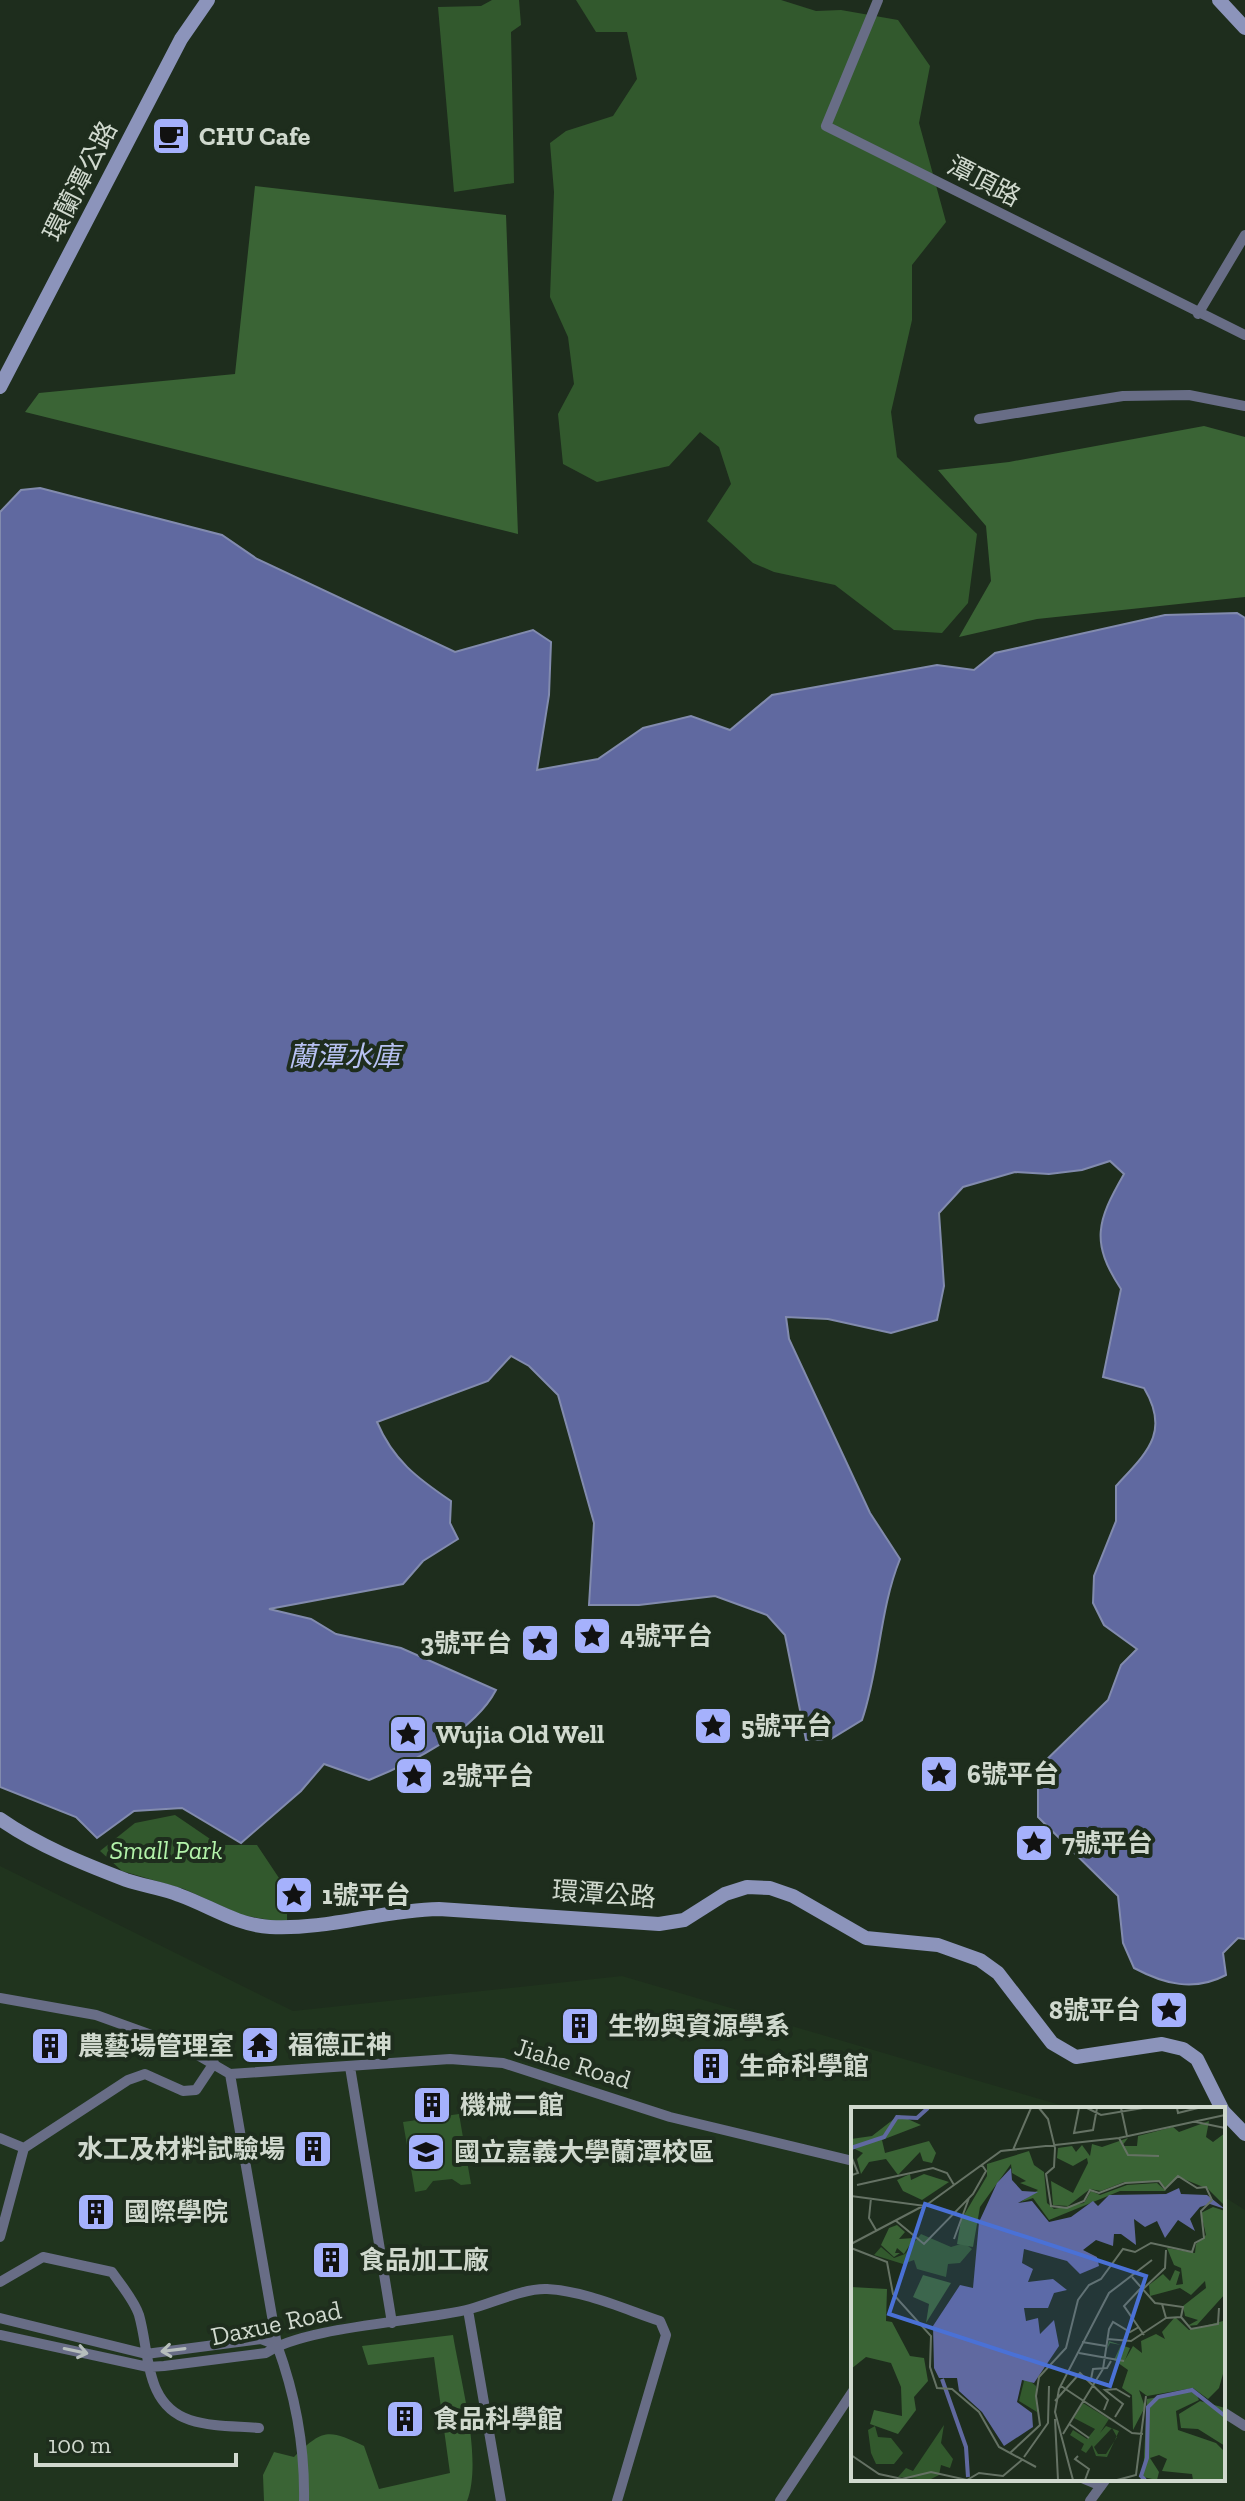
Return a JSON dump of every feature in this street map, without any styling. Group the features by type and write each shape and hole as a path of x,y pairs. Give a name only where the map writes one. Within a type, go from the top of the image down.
{"street":[{"name":"環蘭潭公路","path":"0,387 181,39 208,0"},
{"name":"潭頂路","path":"878,0 826,126 1245,335"},
{"path":"1222,2 1245,28"},
{"path":"1198,314 1245,235"},
{"path":"979,419 1123,396 1189,395 1245,406"},
{"name":"環潭公路","path":"0,1819 20,1833 127,1880 178,1895 238,1922 270,1927 349,1923 414,1909 555,1914 659,1924 684,1920 725,1894 747,1887 770,1888 793,1896 866,1938 938,1945 980,1960 998,1973 1052,2043 1076,2057 1162,2044 1183,2049 1197,2059 1221,2107"},
{"path":"0,1998 96,2015 182,2046 230,2074 277,2345 287,2373 296,2419 304,2501"},
{"name":"Jiahe Road","path":"230,2074 450,2059 503,2063 670,2117 851,2161"},
{"path":"0,2237 24,2148 128,2080 145,2074 183,2091 196,2090 214,2063"},
{"path":"350,2067 392,2323"},
{"name":"環潭公路","path":"1225,2115 1245,2134"},
{"path":"0,2138 24,2148"},
{"path":"0,2282 43,2257 112,2272 138,2311 148,2367 165,2406 186,2419 206,2425 259,2428"},
{"name":"Daxue Road","path":"0,2335 148,2367 266,2353 277,2345 468,2310 544,2288 578,2294 660,2321 666,2335 617,2501"},
{"path":"468,2310 501,2501"},
{"path":"0,2318 146,2354 261,2339 277,2345"},
{"path":"780,2501 851,2394"},
{"path":"1225,2413 1245,2426"},
{"path":"1090,2501 1104,2483"}],"shaded area":[{"name":"國立嘉義大學蘭潭校區","path":"0,1866 293,2011 622,1976 1067,2107 851,2107 851,2481 1225,2481 1225,2197 1245,2210 1245,2501 0,2501"}],"green space":[{"path":"492,0 519,0 521,25 511,32 514,183 454,192 438,7 481,6"},
{"path":"576,0 781,0 816,11 841,10 898,20 930,66 919,123 946,222 912,265 912,320 891,412 897,457 977,534 968,603 942,633 894,630 835,585 774,572 753,563 707,521 731,484 719,447 700,432 669,466 597,482 563,464 558,414 574,384 568,337 550,297 554,192 550,143 566,131 613,116 637,79 627,32 596,32"},
{"path":"255,186 506,215 518,534 25,412 39,393 235,374"},
{"path":"1204,426 1245,437 1245,597 1037,619 959,637 991,581 986,526 938,470 1009,462"},
{"name":"Small Park","path":"175,1815 219,1845 257,1845 287,1890 287,1923 242,1915 184,1889 122,1871 100,1851 135,1823"},
{"path":"459,2114 471,2184 461,2185 452,2179 433,2181 426,2190 415,2192 403,2122"},
{"path":"453,2335 465,2396 473,2464 467,2501 264,2501 263,2475 274,2452 294,2457 312,2441 326,2435 342,2437 364,2446 379,2489 450,2473 434,2357 368,2365 362,2346"}],"water":[{"name":"蘭潭水庫","path":"40,488 222,535 257,559 455,652 533,630 551,642 549,695 537,770 598,759 643,728 691,716 730,730 772,695 937,665 974,670 995,653 1165,615 1237,613 1245,618 1245,1939 1238,1938 1223,1953 1226,1975 1202,1983 1179,1984 1134,1968 1123,1943 1118,1896 1038,1817 1038,1768 1108,1700 1121,1665 1137,1649 1104,1625 1093,1603 1094,1576 1116,1521 1116,1486 1145,1452 1155,1430 1152,1404 1144,1388 1103,1377 1121,1289 1101,1244 1103,1219 1124,1174 1110,1161 1082,1170 1049,1174 1015,1172 963,1187 939,1213 944,1286 937,1320 891,1333 828,1319 786,1317 789,1339 870,1513 900,1559 888,1599 862,1720 831,1739 806,1740 785,1635 767,1615 715,1596 639,1605 589,1605 594,1523 558,1395 529,1366 511,1356 488,1381 377,1422 398,1458 451,1501 450,1523 458,1539 423,1561 403,1584 269,1609 311,1619 336,1634 401,1648 496,1690 473,1719 422,1755 369,1780 324,1764 301,1791 241,1843 182,1808 134,1811 97,1838 76,1817 0,1787 0,512 21,490"}],"place":[{"name":"CHU Cafe","path":"171,136"},
{"name":"4號平台","path":"592,1636"},
{"name":"3號平台","path":"540,1643"},
{"name":"5號平台","path":"713,1726"},
{"name":"Wujia Old Well","path":"408,1734"},
{"name":"6號平台","path":"939,1774"},
{"name":"2號平台","path":"414,1776"},
{"name":"7號平台","path":"1034,1843"},
{"name":"1號平台","path":"294,1895"},
{"name":"8號平台","path":"1169,2010"},
{"name":"生物與資源學系","path":"580,2026"},
{"name":"福德正神","path":"260,2045"},
{"name":"農藝場管理室","path":"50,2046"},
{"name":"生命科學館","path":"711,2066"},
{"name":"機械二館","path":"432,2105"},
{"name":"水工及材料試驗場","path":"313,2149"},
{"name":"國立嘉義大學蘭潭校區","path":"426,2152"},
{"name":"國際學院","path":"96,2212"},
{"name":"食品加工廠","path":"331,2260"},
{"name":"食品科學館","path":"405,2419"}]}
